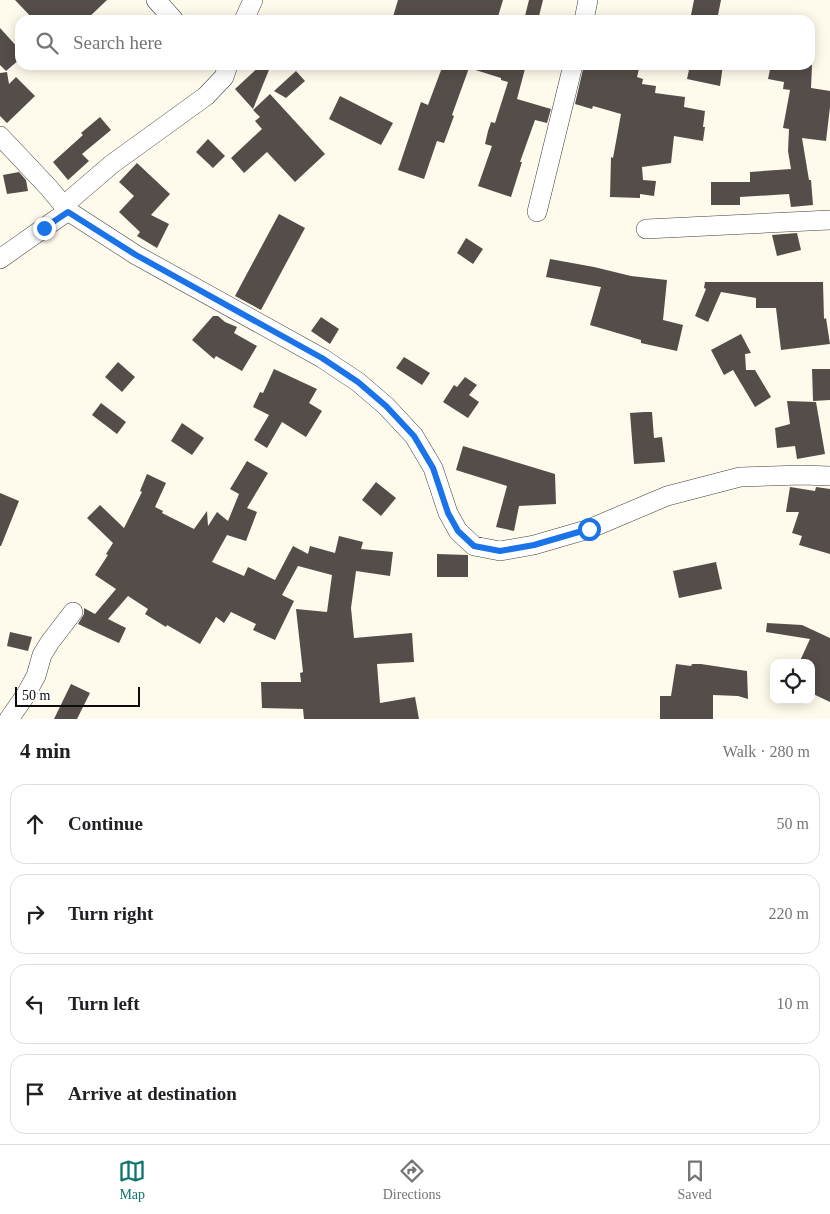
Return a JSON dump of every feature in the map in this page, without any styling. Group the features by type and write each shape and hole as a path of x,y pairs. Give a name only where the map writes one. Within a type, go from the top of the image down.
{"street":[{"path":"156,0 170,15"},
{"path":"246,15 253,0"},
{"path":"585,15 588,0"},
{"path":"0,259 66,208 112,164 206,96 220,70"},
{"path":"537,212 572,70"},
{"path":"0,136 50,188 66,208 136,255 322,358 358,382 386,406 414,436 433,468 448,513 458,531 474,546 500,551 534,545 589,529 667,496 740,477 830,476"},
{"path":"646,229 830,220"},
{"path":"9,719 36,676 42,655 73,612"}],"building":[{"path":"15,0 107,0 91,15 29,15"},
{"path":"398,0 503,0 498,15 394,15"},
{"path":"529,0 543,0 539,15 525,15"},
{"path":"694,0 721,0 718,15 691,15"},
{"path":"0,28 15,44 15,63 6,71 0,65"},
{"path":"256,70 269,70 253,109 235,89"},
{"path":"441,70 468,70 444,143 437,141 424,179 398,170 421,102 428,105"},
{"path":"475,70 525,70 517,99 551,109 547,123 535,120 520,162 522,162 511,197 478,186 492,146 485,144 488,131 491,122 495,123 508,82 501,80 501,78"},
{"path":"583,70 639,70 637,77 643,79 642,84 656,86 655,93 685,97 684,107 705,111 703,141 674,136 671,163 642,167 643,180 656,181 654,196 640,194 640,198 610,197 611,157 613,158 621,114 593,106 592,109 575,104"},
{"path":"689,70 722,70 720,86 687,79"},
{"path":"770,70 812,70 811,88 830,91 826,141 802,138 809,180 811,180 813,205 791,207 789,194 740,197 740,205 711,205 711,182 750,182 750,172 791,169 788,151 789,129 783,128 790,90 783,89 784,82 768,79"},
{"path":"296,71 305,81 286,98 274,91"},
{"path":"7,72 9,84 16,77 35,96 7,123 0,116 0,73"},
{"path":"270,94 325,154 295,182 267,152 244,173 231,158 262,129 255,121 260,117 253,110"},
{"path":"340,96 393,123 381,145 329,119"},
{"path":"100,117 111,130 82,154 89,161 68,180 53,162 83,135 81,133"},
{"path":"208,139 225,156 213,168 196,152"},
{"path":"137,163 170,194 151,215 169,224 157,248 137,236 140,232 119,212 134,196 119,182"},
{"path":"19,172 26,180 28,191 7,194 3,175"},
{"path":"279,214 305,228 261,310 235,296"},
{"path":"797,233 801,250 777,256 772,235"},
{"path":"466,238 483,249 473,264 457,253"},
{"path":"550,259 631,276 667,280 663,320 683,325 677,351 641,343 641,340 590,325 601,287 546,277"},
{"path":"705,282 823,282 824,319 826,318 830,344 781,350 776,308 756,308 756,298 721,292 708,322 695,316 706,289 704,288"},
{"path":"213,316 218,316 225,322 237,327 234,333 257,346 242,371 216,356 214,359 192,340"},
{"path":"321,317 339,329 330,344 311,331"},
{"path":"741,334 751,353 745,354 746,370 755,370 771,397 755,407 733,370 724,375 711,350"},
{"path":"404,357 430,373 422,385 396,368"},
{"path":"118,362 135,377 122,392 105,377"},
{"path":"274,369 317,389 309,403 322,411 306,437 282,422 267,448 254,440 269,415 253,407 260,392 263,393"},
{"path":"812,369 830,369 830,400 813,401"},
{"path":"465,377 477,385 469,395 479,402 468,418 443,402 454,385 457,387"},
{"path":"787,401 816,402 825,454 797,459 795,446 777,448 775,428 790,424"},
{"path":"101,403 126,422 117,434 92,415"},
{"path":"652,412 654,438 662,437 665,462 634,464 630,413"},
{"path":"182,423 204,438 192,455 171,441"},
{"path":"463,446 555,474 556,504 519,506 514,531 496,527 507,486 456,470"},
{"path":"247,461 268,473 247,508 257,512 246,541 227,535 212,562 244,576 248,567 275,580 293,546 308,554 310,546 335,553 339,536 363,542 361,549 393,552 390,576 356,571 351,608 354,638 412,633 414,662 377,664 380,703 415,697 419,719 304,719 303,709 262,708 261,682 301,682 300,673 303,672 296,609 327,612 332,575 298,566 282,595 294,601 275,640 253,630 256,624 231,612 224,623 216,617 200,644 145,614 148,609 128,596 108,619 126,628 119,643 78,624 84,614 84,608 95,614 116,589 95,575 108,555 106,554 113,543 87,518 100,505 124,528 142,492 140,491 147,474 166,483 155,507 163,511 162,513 194,529 207,511 208,526 217,512 228,521 239,494 230,489"},
{"path":"376,482 396,498 381,516 362,500"},
{"path":"790,487 815,491 816,487 830,489 830,554 799,545 802,536 792,533 799,512 786,512"},
{"path":"0,493 19,501 1,546 0,546"},
{"path":"437,554 468,555 468,577 437,577"},
{"path":"716,562 722,589 679,598 673,571"},
{"path":"767,623 802,625 830,638 830,702 815,695 815,659 801,659 810,639 766,632"},
{"path":"10,632 32,637 28,651 7,646"},
{"path":"676,664 691,666 692,664 701,664 747,671 748,699 738,696 713,695 713,719 660,719 660,696 671,696"},
{"path":"71,684 90,693 77,719 54,719"}],"route":[{"path":"44,228 68,212 136,255 322,358 358,382 386,406 414,436 433,468 448,513 458,531 474,546 500,551 534,545 589,529"}]}
